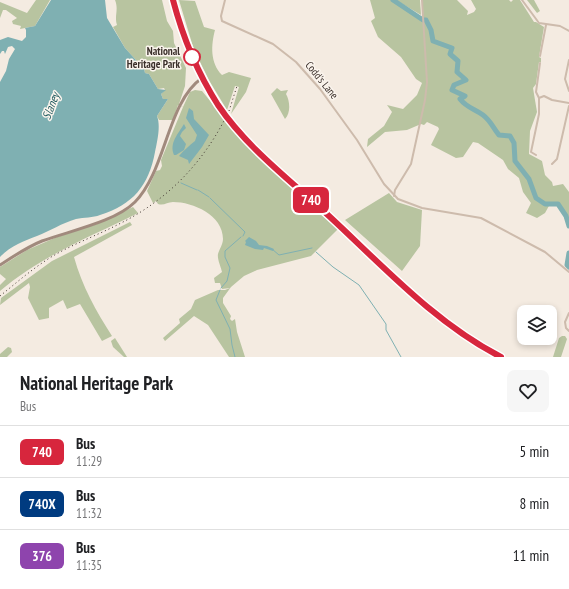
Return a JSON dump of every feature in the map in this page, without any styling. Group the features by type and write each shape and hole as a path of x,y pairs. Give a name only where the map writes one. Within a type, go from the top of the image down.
{"highway":[{"path":"173,0 186,42 202,78 219,105 249,142 429,308 471,340 501,357"}],"main road":[{"path":"0,265 24,249 41,241 119,213 134,203 149,182 188,91 202,78"}],"street":[{"name":"Codd's Lane","path":"225,0 221,16 222,21 273,44 296,62 320,89 357,140 384,184 394,196"},
{"path":"422,0 427,82 425,100 411,164 395,190 394,196 403,202 422,208 481,218 545,252 569,272"},
{"path":"522,0 539,23 560,26 569,31"},
{"path":"540,56 546,25"},
{"path":"569,60 565,79 569,91"},
{"path":"536,155 531,152 539,114 539,98 536,92 540,63"},
{"path":"539,98 542,96 552,100 569,103"},
{"path":"552,164 557,159 569,106"},
{"path":"569,313 565,322 566,328 569,331"}],"green space":[{"path":"36,0 50,0 35,26 20,29 21,26 13,24 12,21 17,18 6,10 3,10 0,18 0,2 27,13"},
{"path":"115,0 162,0 167,21 173,31 174,43 186,68 185,86 179,104 183,107 178,105 173,120 159,120 157,116 168,99 163,99 161,94 165,90 164,88 158,89 149,74 145,73 144,69 125,48 113,27 117,25 117,7"},
{"path":"179,0 195,1 204,27 215,30 212,54 215,65 222,75 229,72 251,78 246,92 231,114 239,87 235,86 227,110 210,82 194,50"},
{"path":"370,0 393,0 423,20 422,0 457,0 468,11 467,15 474,12 476,9 471,0 509,0 511,2 513,0 520,0 534,22 544,27 539,57 541,58 541,62 539,62 536,84 533,88 537,112 530,131 529,154 542,161 545,175 552,182 553,186 563,184 569,192 569,226 564,213 558,204 550,204 545,213 537,218 526,213 531,203 523,192 519,178 508,169 503,160 478,143 473,142 463,157 456,158 431,145 439,129 438,127 427,122 424,125 421,124 407,130 385,132 367,147 368,139 384,126 392,112 387,105 403,109 417,95 422,83 416,79 401,57 378,37 371,21 375,18"},
{"path":"396,0 420,0 421,15"},
{"path":"527,0 534,0 540,11 537,13"},
{"path":"277,88 281,91 288,90 286,94 289,103 289,110 285,119 271,94"},
{"path":"195,90 202,91 243,141 338,229 311,256 257,270 244,276 231,287 223,298 223,303 231,316 230,319 232,321 235,319 237,332 245,357 229,357 208,325 194,316 165,341 163,338 180,323 179,319 191,309 195,300 218,290 230,288 222,289 220,283 215,283 214,278 222,272 218,256 223,239 222,231 218,223 206,212 189,204 173,202 158,204 156,201 153,203 147,191 156,171 160,170 162,166 161,160 190,92"},
{"path":"389,193 397,202 422,210 420,246 402,271 345,220"},
{"path":"133,207 138,213 49,257 32,267 0,291 0,285 6,279 0,274 0,267 27,250 57,237 97,224"},
{"path":"130,222 132,225 74,257 90,298 112,336 102,341 80,304 67,309 63,300 49,308 49,318 39,320 28,298 30,287 29,283 0,305 1,298 52,261"},
{"path":"565,336 567,339 561,357 553,357 557,345 559,338"},
{"path":"115,338 127,357 124,357 113,347 111,341"},
{"path":"8,347 11,348 12,352 7,357 0,357 0,354"}],"water":[{"name":"Slaney","path":"51,0 105,0 107,18 125,48 144,69 145,73 149,74 158,89 166,90 161,94 163,99 168,99 157,116 159,124 158,139 152,164 144,184 138,192 122,206 112,211 94,217 76,219 66,223 17,244 0,257 0,82 6,71 9,59 15,49 12,46 8,47 5,54 4,51 2,51 0,54 0,40 8,37 22,41 26,37 25,28 35,26"},
{"path":"189,108 193,111 194,119 209,135 189,164 188,160 179,156 195,141 197,135 186,118"},
{"path":"184,124 186,128 180,136 186,144 184,150 174,155 173,143"},
{"path":"249,237 256,241 259,245 274,249 273,251 264,248 263,250 255,249 245,245 245,241"}],"waterway":[{"path":"393,0 423,20 426,20 431,30 433,41 452,48 450,54 458,61 457,72 466,80 454,85 452,90 465,96 460,99 465,104 486,117 499,135 510,136 514,143 515,161 529,179 536,198 545,204 558,204 566,216 569,226"},
{"path":"181,183 197,190"},
{"path":"198,190 209,197"},
{"path":"210,198 245,232 243,236"},
{"path":"221,288 227,281 230,268 225,257 225,251 241,237"},
{"path":"272,249 279,255 312,248"},
{"path":"316,252 333,267 359,285 386,324 386,330 401,357"},
{"path":"569,253 567,265 569,267"},
{"path":"220,290 216,300 230,329 235,357"}],"railway":[{"path":"229,111 237,86"},
{"path":"0,296 48,259 65,249 136,215 167,193 181,180 205,152 225,119"}],"bus line":[{"name":"740","path":"173,0 189,51 202,78 219,105 249,142 429,308 471,340 501,357"}],"place":[{"name":"National Heritage Park","path":"192,57"}]}
